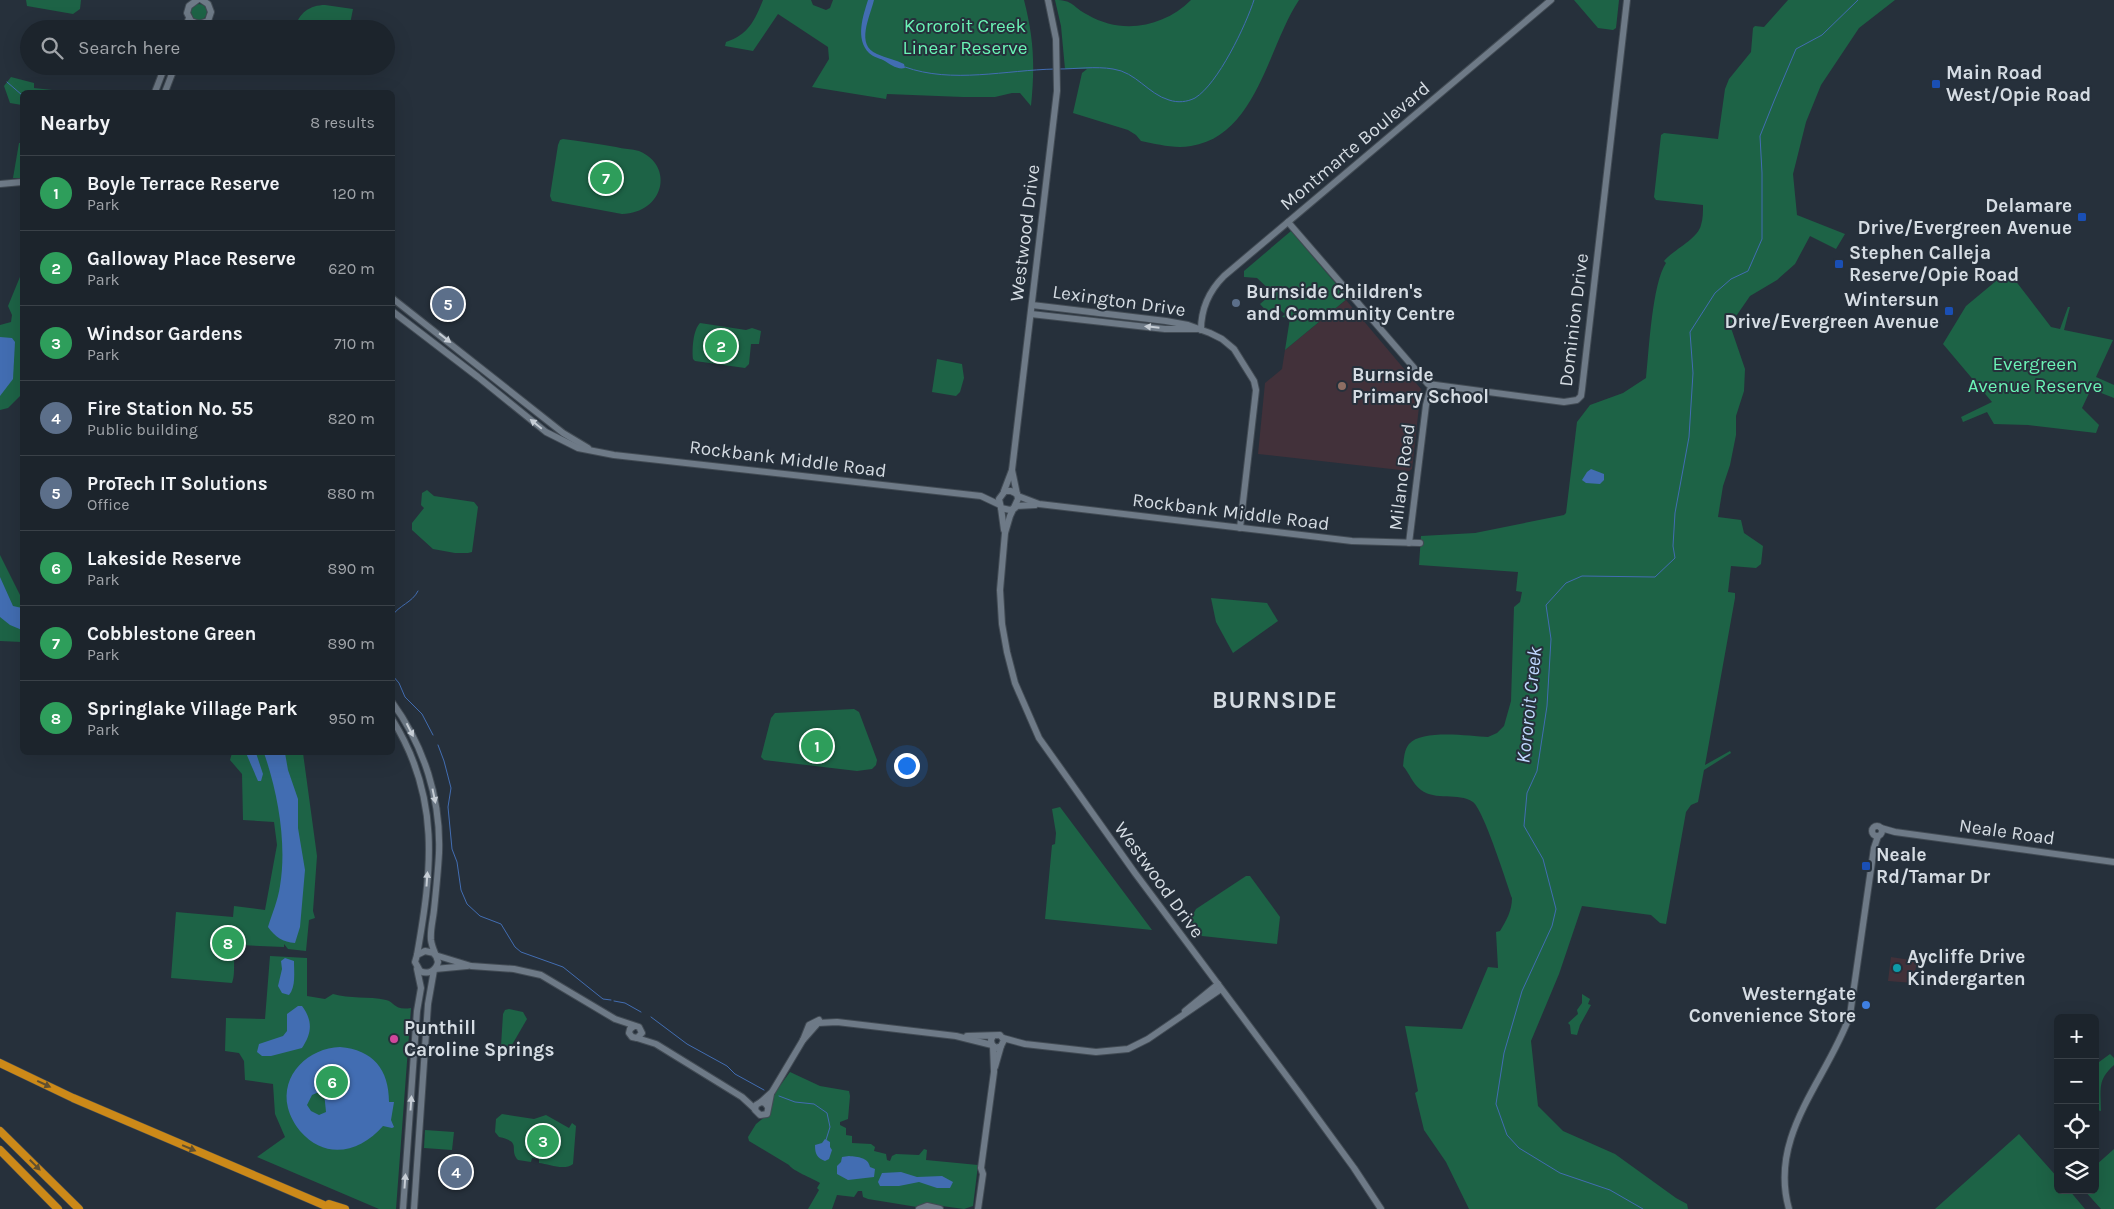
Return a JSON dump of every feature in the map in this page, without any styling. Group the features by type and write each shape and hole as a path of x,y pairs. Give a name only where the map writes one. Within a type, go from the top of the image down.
{"highway":[{"path":"0,1063 82,1102 333,1209"},
{"path":"0,1131 79,1209"},
{"path":"0,1150 58,1209"},
{"path":"308,1199 346,1209"}],"street":[{"path":"191,20 187,9 195,0"},
{"path":"202,0 210,7"},
{"path":"208,20 211,16 210,7 213,0"},
{"name":"Westwood Drive","path":"1003,492 1012,470 1057,91 1056,39 1048,0"},
{"name":"Montmarte Boulevard","path":"1201,330 1205,304 1215,286 1551,0"},
{"name":"Dominion Drive","path":"1431,386 1564,402 1574,401 1581,396 1627,0"},
{"path":"156,90 162,75"},
{"path":"166,90 172,75"},
{"path":"0,184 20,182"},
{"path":"1288,222 1422,379 1431,386"},
{"name":"Rockbank Middle Road","path":"395,300 563,433 591,450"},
{"name":"Lexington Drive","path":"1032,305 1166,321 1201,330 1216,336 1231,346 1256,385 1240,528"},
{"name":"Rockbank Middle Road","path":"395,313 478,376 546,432 564,442 591,450 614,455 981,496 1003,492"},
{"name":"Lexington Drive","path":"1031,314 1165,329 1201,330"},
{"path":"409,324 416,316"},
{"name":"Milano Road","path":"1409,543 1425,413 1431,386"},
{"name":"Westwood Drive","path":"1012,470 1017,495"},
{"path":"1011,490 1017,495 1018,502 1010,510 1001,506 999,499 1003,492 1011,490"},
{"name":"Rockbank Middle Road","path":"1017,495 1039,504"},
{"name":"Rockbank Middle Road","path":"981,496 1001,506"},
{"name":"Rockbank Middle Road","path":"1015,507 1039,504 1352,541 1420,543"},
{"name":"Westwood Drive","path":"1001,506 1005,533 1000,590 1004,637 1015,683 1032,724 1046,751 1306,1101 1381,1209"},
{"name":"Westwood Drive","path":"1005,533 1015,507"},
{"path":"395,706 406,723 418,748 432,789 439,832 436,896 431,936 434,954 438,962 429,989 414,1207"},
{"path":"395,724 410,752 422,786 429,830 424,918 415,962 421,988 403,1209"},
{"path":"410,752 418,748"},
{"name":"Neale Road","path":"1790,1209 1784,1177 1788,1145 1796,1122 1850,1015 1874,848 1878,833 1895,832 2114,862"},
{"path":"417,955 425,950 471,966"},
{"path":"418,969 426,973 435,969 471,966 514,969 541,976 615,1019 639,1026 656,1044 742,1097 758,1114 763,1116 768,1113 772,1092 803,1040 818,1024 837,1022 956,1036 998,1035 1025,1044 1096,1052 1120,1051 1148,1040 1182,1014 1193,1009 1219,986"},
{"path":"615,1019 631,1036 656,1044"},
{"path":"629,1033 630,1029 634,1026"},
{"path":"637,1038 641,1035 642,1030"},
{"path":"956,1036 992,1045 996,1048 1025,1044"},
{"path":"993,1036 991,1040 994,1072"},
{"path":"978,1209 994,1072 1003,1038"},
{"path":"413,1068 423,1068"},
{"path":"755,1109 756,1105 772,1092"},
{"path":"742,1097 761,1102 768,1107"},
{"path":"407,1152 417,1153"},
{"path":"973,1209 978,1199"},
{"path":"919,1209 925,1206 940,1209"}],"shaded area":[{"name":"Burnside Primary School","path":"1346,300 1421,389 1412,469 1409,471 1258,454 1265,383 1282,369 1285,350"},
{"path":"1891,957 1917,961 1913,983 1888,981"}],"green space":[{"path":"26,0 81,0 80,9 73,14 27,6"},
{"name":"Kororoit Creek Linear Reserve","path":"763,0 811,0 813,5 826,10 830,8 833,0 1024,0 1033,53 1031,106 1020,93 995,97 887,94 886,99 812,87 829,59 828,47 778,14 753,51 725,46 726,42 740,35 750,26"},
{"path":"1055,0 1066,1 1101,21 1128,26 1156,22 1168,17 1191,0 1299,0 1288,19 1246,108 1231,125 1213,139 1191,146 1178,147 1141,141 1128,130 1073,113 1082,73 1087,69 1065,69 1061,26"},
{"path":"1574,0 1619,0 1616,28 1613,30 1598,28"},
{"path":"1788,0 1895,0 1859,28 1821,85 1806,122 1793,174 1797,215 1845,234 1836,249 1810,236 1795,264 1777,280 1750,296 1730,325 1745,369 1744,391 1736,416 1736,435 1730,465 1723,486 1718,517 1741,520 1744,533 1763,546 1761,564 1756,568 1731,566 1728,592 1735,593 1735,598 1705,765 1730,751 1731,753 1704,770 1698,802 1691,805 1686,812 1666,924 1660,923 1651,915 1582,906 1559,974 1531,1041 1538,1106 1563,1131 1615,1154 1687,1204 1688,1209 1469,1209 1446,1162 1424,1130 1415,1093 1418,1091 1405,1026 1462,1029 1488,967 1498,968 1496,932 1500,931 1506,920 1512,898 1489,832 1478,808 1473,802 1461,797 1433,795 1421,790 1403,766 1406,749 1415,739 1424,736 1446,734 1488,737 1497,733 1504,726 1511,701 1514,607 1520,602 1522,592 1516,591 1518,572 1419,565 1421,536 1475,533 1564,515 1566,513 1577,422 1590,405 1623,393 1646,378 1654,301 1661,273 1666,263 1664,261 1695,235 1702,223 1703,205 1656,200 1654,197 1661,135 1664,133 1718,139 1725,89 1729,79 1751,52 1753,28 1755,26 1764,27"},
{"path":"196,4 202,4 207,9 205,18 196,20 191,15 191,9"},
{"path":"320,5 353,9 351,20 298,20 310,8"},
{"path":"11,77 34,83 34,88 52,90 20,90 20,105 10,103 4,86"},
{"path":"560,140 636,150 650,158 657,167 661,177 660,188 655,198 647,206 636,212 622,214 552,201 550,196 558,145"},
{"path":"19,143 20,143 20,178 13,178"},
{"path":"1291,231 1348,298 1285,350 1290,318 1282,317 1285,314 1280,310 1272,317 1260,304 1273,293 1257,278 1244,277 1244,271"},
{"name":"Evergreen Avenue Reserve","path":"2008,271 2051,327 2060,329 2068,307 2070,307 2064,330 2113,340 2096,377 2114,385 2114,398 2091,389 2082,408 2099,425 2096,433 2028,425 1994,424 1987,412 1963,422 1961,417 1992,402 1943,344 1966,306"},
{"path":"20,277 20,396 8,408 0,410 0,325 11,322 12,315 8,306"},
{"path":"700,323 746,330 752,328 761,331 759,344 751,344 749,364 745,368 695,361 693,359 694,340"},
{"path":"937,359 962,364 964,378 960,392 956,396 932,392"},
{"path":"427,490 434,496 474,502 478,507 472,552 455,553 433,549 412,530 412,523 424,508 421,505 422,493"},
{"path":"0,555 20,595 20,642 0,641"},
{"path":"1211,598 1267,603 1278,621 1233,653 1216,622"},
{"path":"854,709 859,712 877,760 876,765 872,769 857,771 764,760 761,757 771,718 775,713"},
{"path":"231,755 303,755 317,856 313,911 315,918 309,920 306,951 288,949 284,944 284,947 240,945 235,953 232,983 171,978 176,912 233,917 234,906 265,910 277,845 274,822 243,820 242,774 230,760"},
{"path":"1060,807 1152,930 1045,919 1052,845 1055,844 1056,833 1052,809"},
{"path":"1246,876 1250,876 1280,917 1277,944 1202,936 1190,920 1196,909"},
{"path":"270,956 307,958 307,996 325,999 333,994 379,999 389,1001 401,1008 411,1008 396,1209 379,1209 257,1157 285,1137 275,1114 273,1084 245,1080 244,1061 239,1053 225,1051 226,1018 265,1019"},
{"path":"1582,994 1590,999 1588,1004 1591,1005 1580,1025 1577,1035 1571,1034 1568,1023 1578,1014 1577,1010 1582,1003"},
{"path":"505,1010 523,1012 527,1019 509,1050 505,1052 501,1046 503,1014"},
{"path":"2110,1054 2114,1058 2114,1065 2102,1080 2101,1111 2099,1110 2099,1062"},
{"path":"790,1072 820,1086 849,1091 848,1119 840,1122 840,1125 846,1128 846,1135 852,1136 852,1143 871,1144 875,1147 874,1151 886,1154 887,1160 890,1161 892,1156 896,1154 919,1155 924,1149 927,1150 926,1160 978,1165 973,1206 964,1209 927,1204 917,1207 868,1199 863,1197 862,1191 858,1191 854,1197 837,1195 832,1209 808,1209 819,1190 817,1188 820,1183 794,1170 749,1141 748,1137 756,1124 766,1116 771,1098"},
{"path":"502,1114 534,1119 546,1115 569,1128 572,1123 576,1126 573,1164 561,1167 539,1163 539,1159 532,1158 531,1162 518,1160 511,1141 499,1137 495,1132 496,1119"},
{"path":"425,1130 454,1132 452,1150 424,1148"},
{"path":"2019,1134 2054,1173 2054,1194 2072,1194 2085,1209 1935,1209"},
{"path":"2114,1149 2114,1209 2101,1209 2088,1194 2099,1194 2099,1162"}],"water":[{"path":"868,0 874,0 867,22 865,37 870,50 904,64 905,68 896,67 874,56 865,47 862,41 861,27"},
{"path":"0,337 12,338 15,342 13,379 0,396"},
{"path":"1591,469 1604,474 1604,480 1600,484 1586,483 1582,480"},
{"path":"0,577 13,606 20,608 20,629 10,625 0,617"},
{"path":"247,755 257,755 263,774 261,781 258,781"},
{"path":"265,755 285,755 288,770 298,799 298,828 305,870 300,927 295,943 273,934 268,927 279,891 282,870 280,819"},
{"path":"285,958 294,961 294,984 289,995 282,993 278,986 282,969 281,961"},
{"path":"298,1006 302,1006 306,1011 310,1027 308,1037 302,1048 271,1056 262,1056 257,1052 259,1044 283,1036 287,1031 287,1014"},
{"path":"340,1047 352,1049 370,1057 377,1063 386,1080 389,1102 394,1102 391,1120 394,1127 383,1126 364,1142 343,1150 321,1147 310,1140 300,1131 288,1108 288,1084 299,1065 318,1052","holes":["321,1091 324,1092 326,1112 319,1115 311,1111 307,1105 312,1095"]},
{"path":"825,1139 830,1142 832,1150 829,1159 825,1161 817,1155 815,1145 822,1143"},
{"path":"842,1157 862,1158 867,1161 870,1167 875,1169 874,1177 848,1180 837,1174 837,1166 841,1162"},
{"path":"901,1172 917,1177 942,1176 953,1182 950,1188 937,1188 919,1182 899,1186 880,1186 878,1182 882,1173"}],"waterway":[{"name":"Kororoit Creek","path":"1059,69 1113,69 1128,74 1155,93 1169,100 1179,102 1195,98 1204,91 1222,67 1245,24 1254,0"},
{"name":"Kororoit Creek","path":"1643,1209 1610,1190 1560,1173 1519,1148 1507,1135 1496,1104 1504,1053 1522,991 1552,926 1556,909 1543,859 1524,826 1527,793 1537,771 1547,706 1551,639 1546,605 1566,583 1582,576 1655,577 1675,558 1673,546 1675,513 1689,437 1693,373 1690,332 1715,293 1731,279 1748,271 1762,239 1760,136 1796,49 1822,35 1858,0"},
{"name":"Kororoit Creek","path":"905,67 941,75 979,75 1055,69"},
{"path":"7,82 20,93"},
{"path":"395,612 418,591"},
{"path":"395,678 405,697 422,714 433,735"},
{"path":"438,745 451,788 448,807 452,849 457,862 461,890 467,904 480,916 501,924 515,947 521,952 563,967 603,999 611,1000"},
{"path":"614,1001 625,1003 641,1012"},
{"path":"651,1017 687,1044 727,1066 735,1074 764,1090"},
{"path":"779,1096 795,1102 814,1104 827,1113 830,1127 826,1140"}],"place":[{"name":"Main Road West/Opie Road","path":"1936,84"},
{"name":"Cobblestone Green","path":"606,178"},
{"name":"Delamare Drive/Evergreen Avenue","path":"2082,217"},
{"name":"Stephen Calleja Reserve/Opie Road","path":"1839,264"},
{"name":"Burnside Children's and Community Centre","path":"1236,303"},
{"name":"ProTech IT Solutions","path":"448,304"},
{"name":"Wintersun Drive/Evergreen Avenue","path":"1949,311"},
{"name":"Galloway Place Reserve","path":"721,346"},
{"name":"Burnside Primary School","path":"1342,386"},
{"name":"Boyle Terrace Reserve","path":"817,746"},
{"name":"Neale Rd/Tamar Dr","path":"1866,866"},
{"name":"Springlake Village Park","path":"228,943"},
{"name":"Aycliffe Drive Kindergarten","path":"1897,968"},
{"name":"Westerngate Convenience Store","path":"1866,1005"},
{"name":"Punthill Caroline Springs","path":"394,1039"},
{"name":"Lakeside Reserve","path":"332,1082"},
{"name":"Windsor Gardens","path":"543,1141"},
{"name":"Fire Station No. 55","path":"456,1172"}],"district":[{"name":"BURNSIDE","path":"1275,700"}]}
